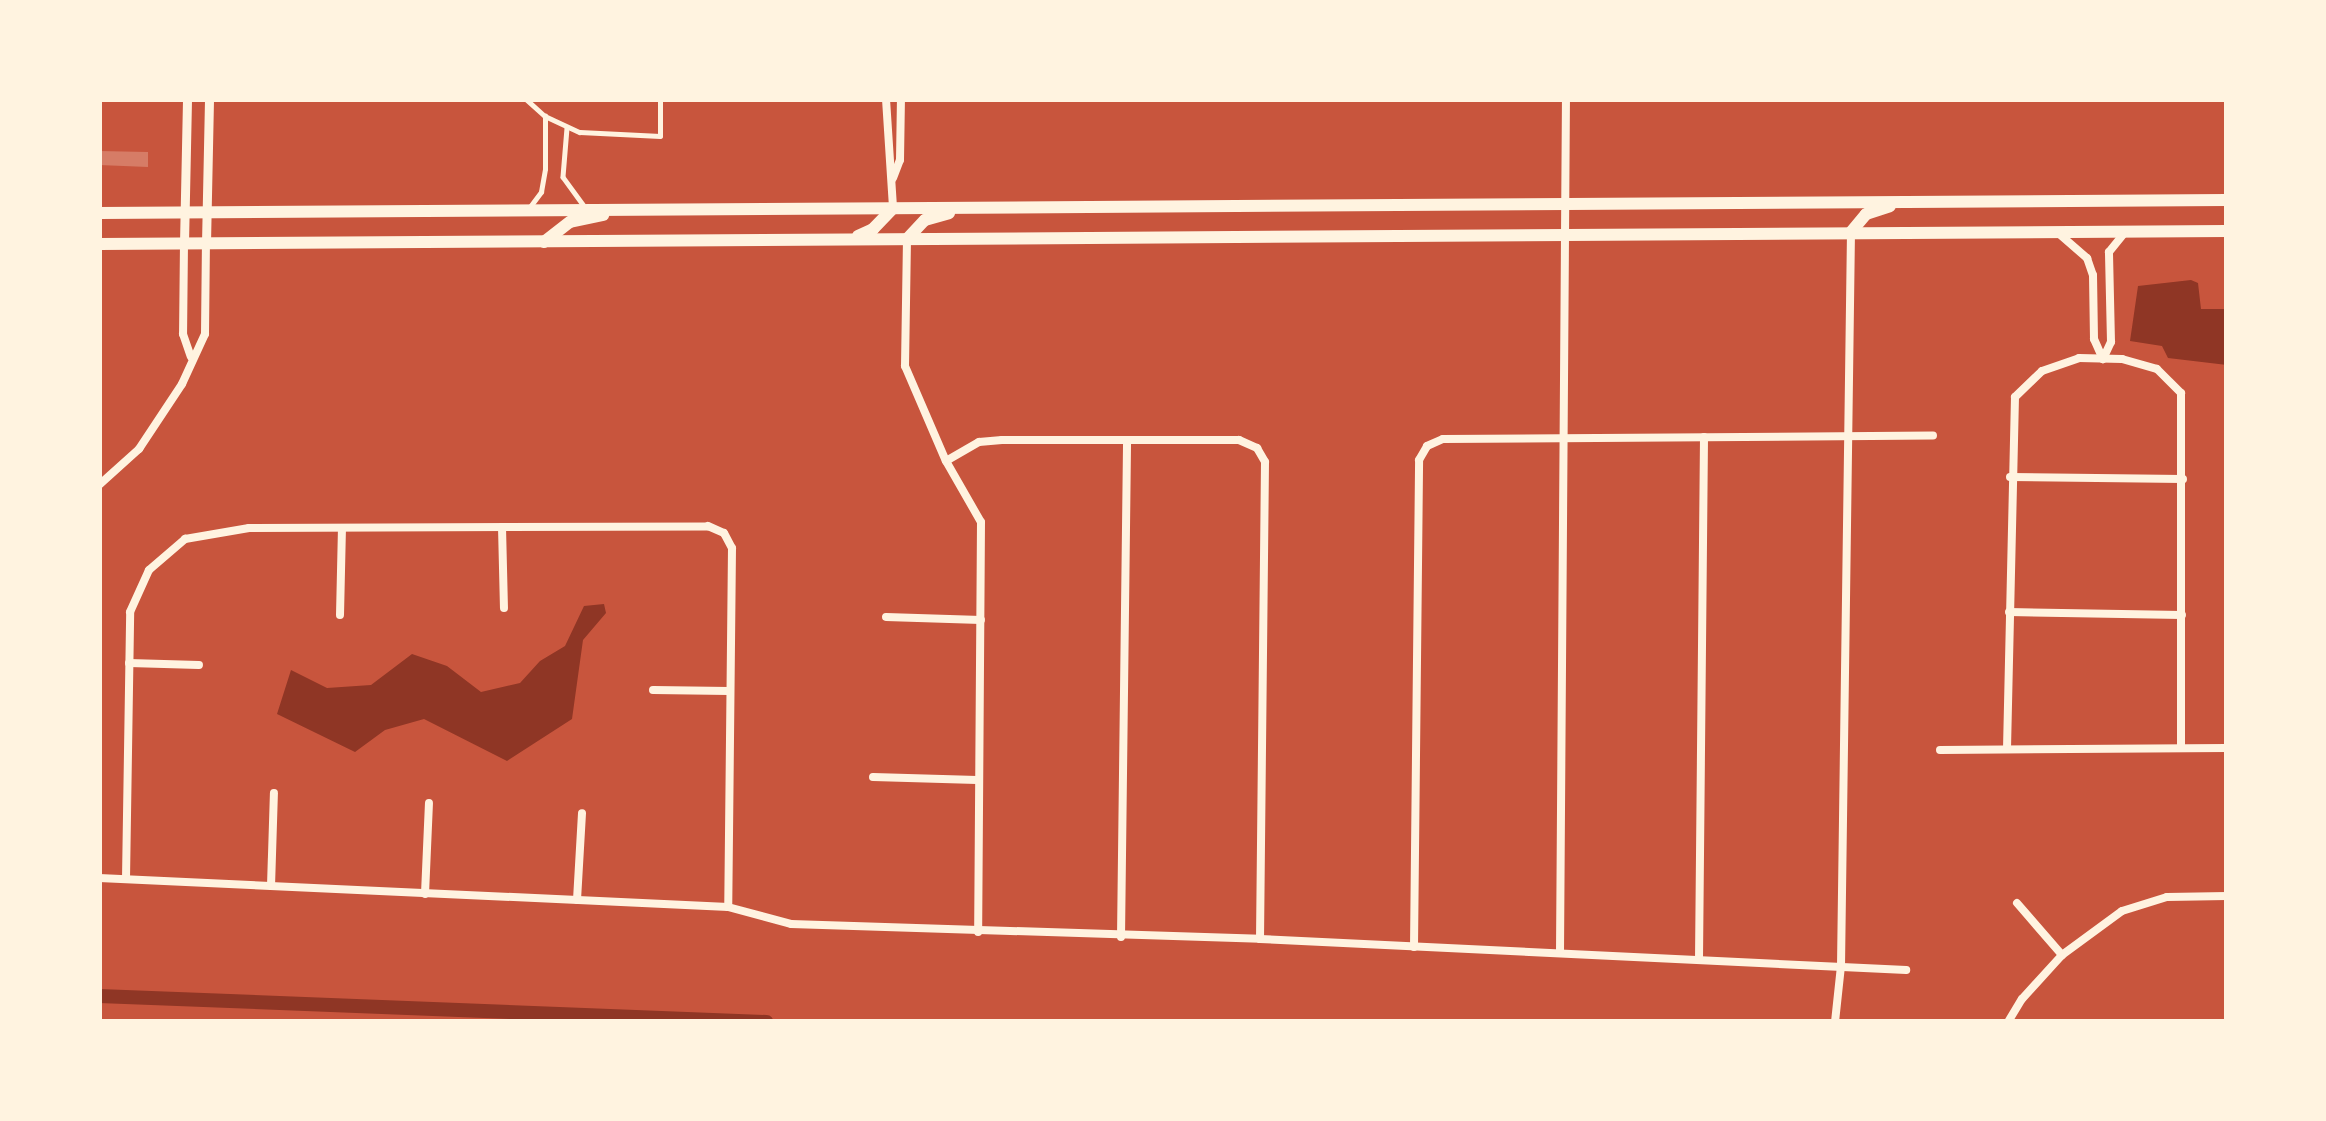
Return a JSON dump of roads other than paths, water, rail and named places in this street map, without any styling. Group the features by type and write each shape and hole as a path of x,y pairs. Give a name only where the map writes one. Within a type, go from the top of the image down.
{"main road":[{"path":"99,213 2227,200"},
{"path":"1851,232 1866,214 1902,202"},
{"path":"908,239 925,220 967,207"},
{"path":"852,239 874,229 893,208"},
{"path":"544,242 570,221 628,210"},
{"path":"99,244 2227,231"}],"street":[{"path":"187,99 183,334 191,358"},
{"path":"99,485 158,425 205,334 208,99"},
{"path":"886,99 886,161 893,208"},
{"path":"892,179 900,160 901,99"},
{"path":"1560,953 1566,99"},
{"path":"2103,358 2111,342 2109,252 2126,231"},
{"path":"1835,1022 1841,966 1851,232"},
{"path":"2056,232 2087,258 2094,339 2103,358"},
{"path":"908,239 905,366 946,460 981,522 978,932"},
{"path":"2008,749 2014,397 2026,382 2079,358 2157,369 2182,393 2181,748"},
{"path":"1414,947 1419,460 1427,446 1443,439 1933,436"},
{"path":"1699,958 1704,437"},
{"path":"1121,937 1127,440"},
{"path":"946,460 979,442 1238,440 1257,448 1265,462 1260,939"},
{"path":"2010,477 2183,479"},
{"path":"126,879 130,612 149,570 170,548 210,531 708,526 724,532 732,548 728,907"},
{"path":"502,527 504,608"},
{"path":"340,615 342,529"},
{"path":"2008,612 2182,615"},
{"path":"886,617 981,620"},
{"path":"128,663 200,665"},
{"path":"653,690 729,691"},
{"path":"1940,750 2227,748"},
{"path":"873,777 977,780"},
{"path":"271,886 274,793"},
{"path":"425,894 429,803"},
{"path":"577,901 581,813"},
{"path":"99,878 728,907 791,924 1260,939 1906,970"},
{"path":"2008,1022 2062,956 2103,923 2145,902 2227,896"},
{"path":"2017,903 2062,956"}],"lane":[{"path":"526,99 568,128 660,136 660,99"},
{"path":"528,210 541,192 545,116"},
{"path":"568,128 562,177 586,209"}],"waterway":[{"path":"99,996 766,1022"}]}
